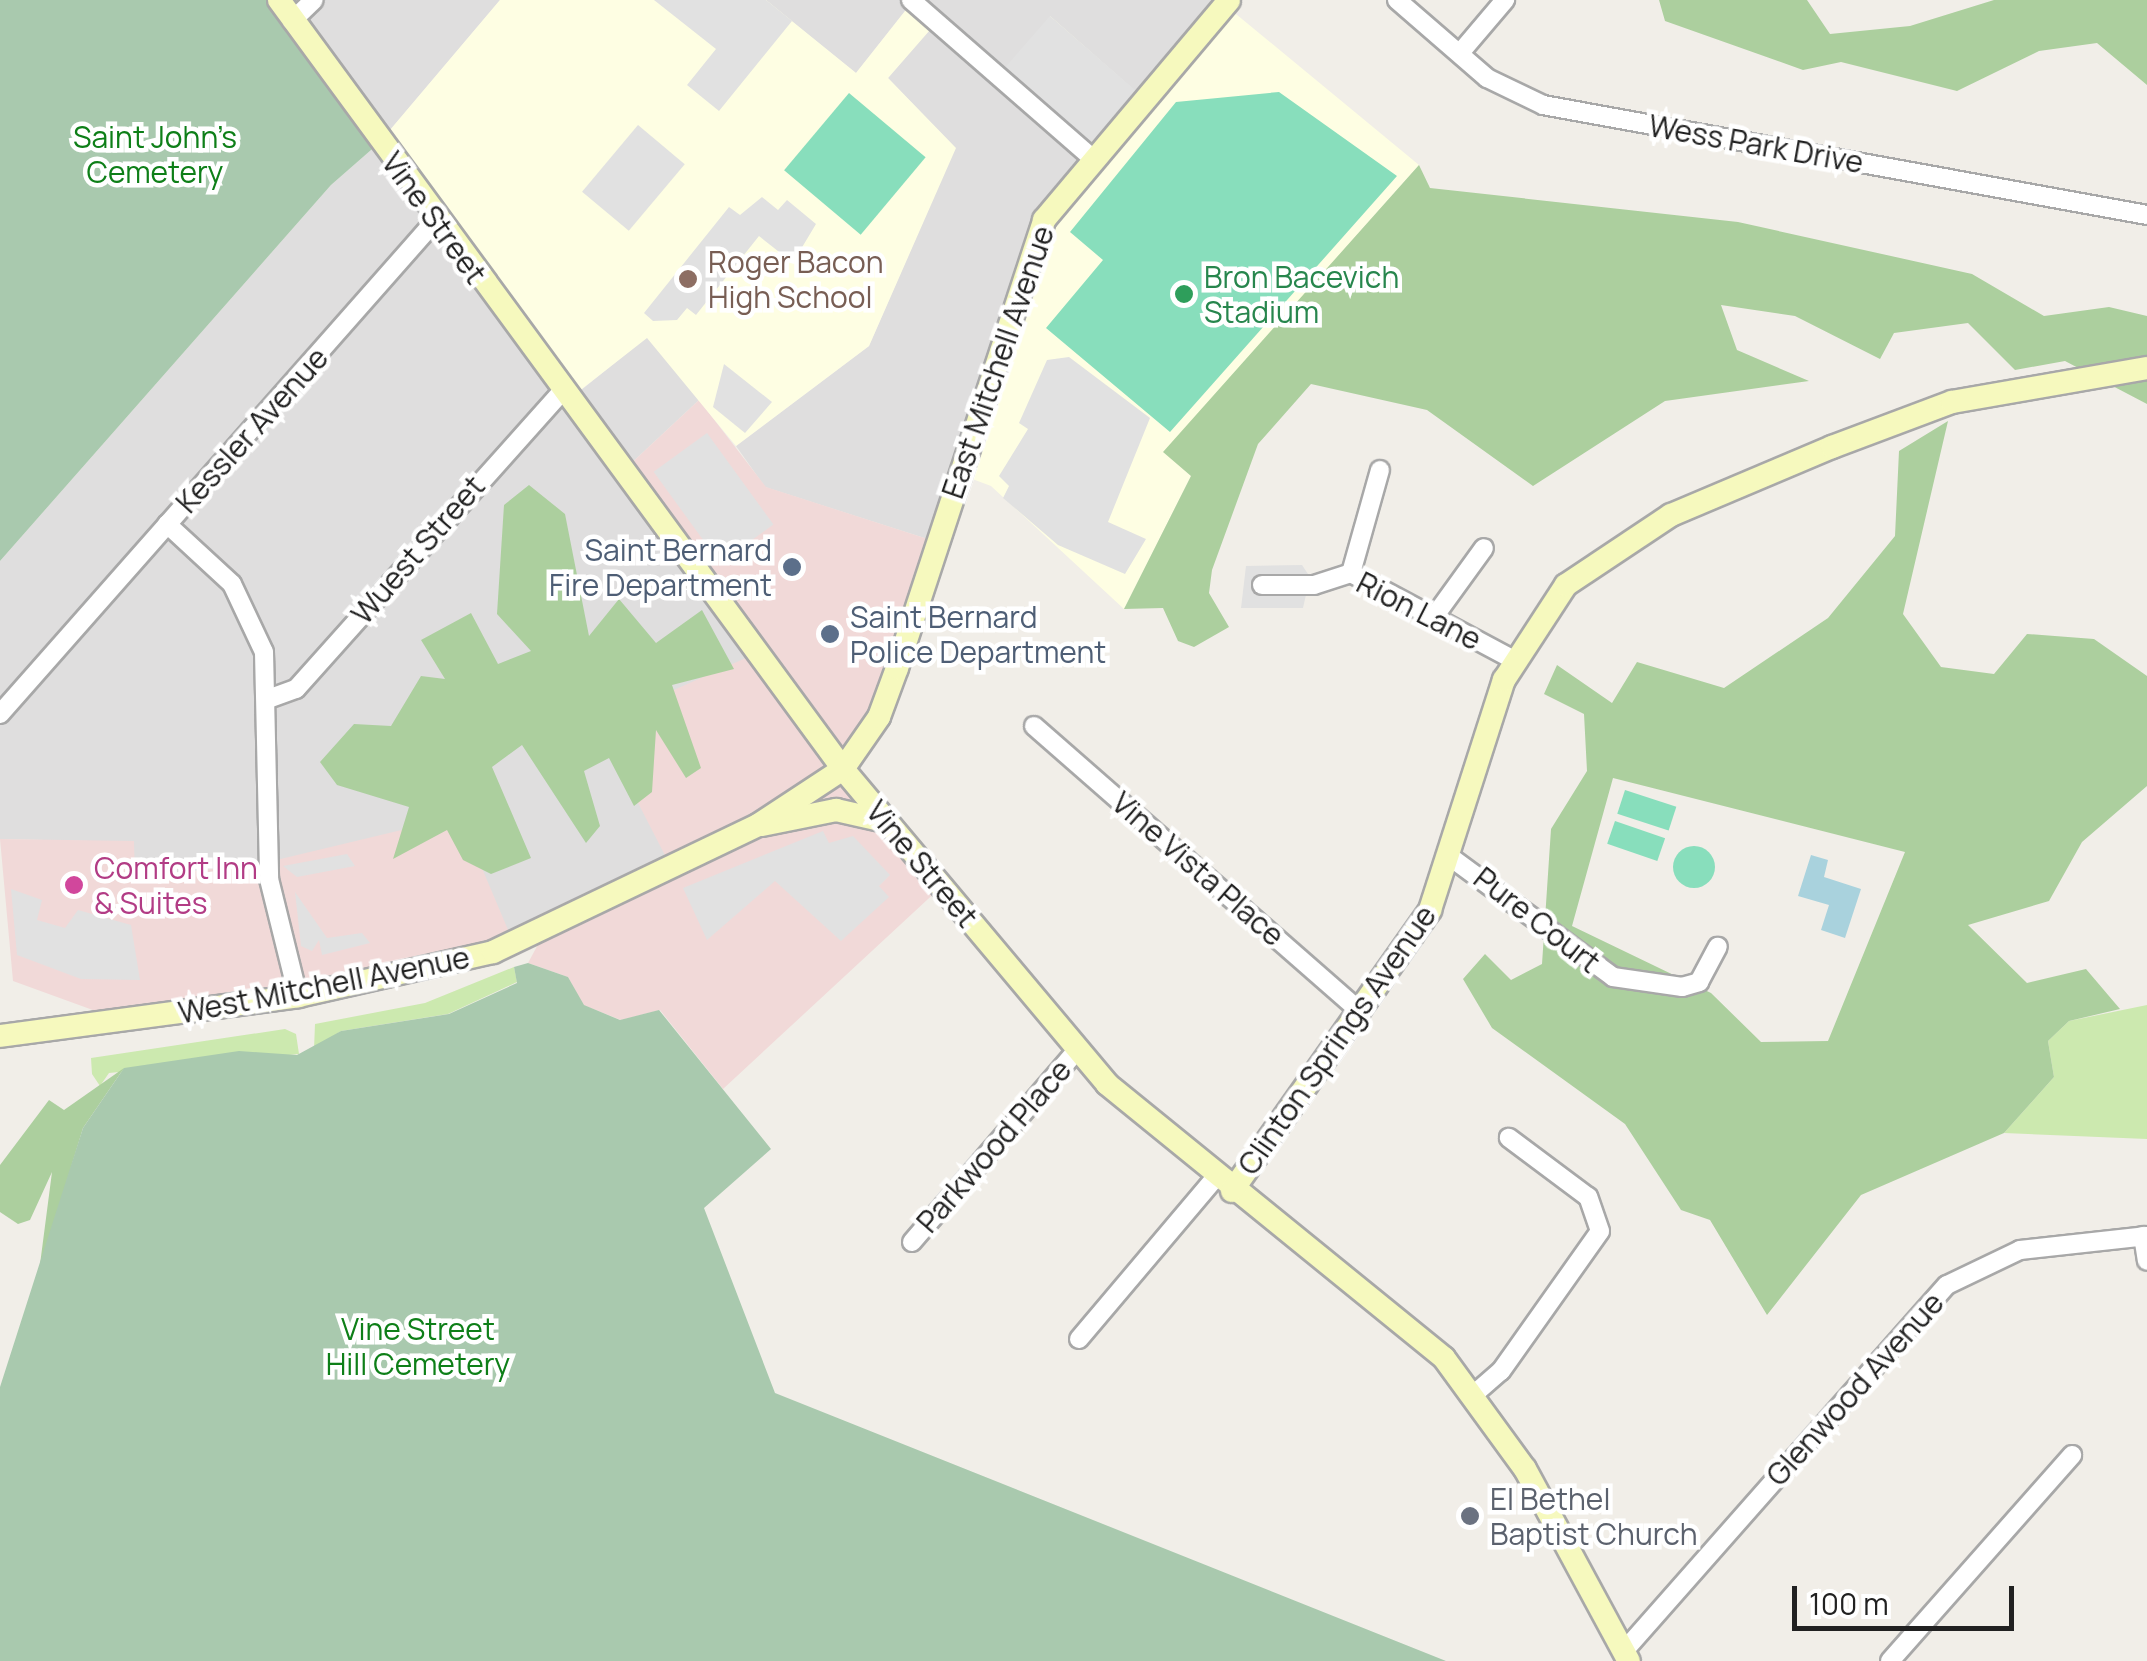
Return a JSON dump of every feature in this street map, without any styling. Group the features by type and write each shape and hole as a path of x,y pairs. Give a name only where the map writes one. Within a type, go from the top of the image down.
{"main road":[{"name":"Vine Street","path":"279,0 435,221 842,769 1077,1050 1224,1184 1429,1344 1526,1469 1626,1656"},
{"name":"East Mitchell Avenue","path":"842,769 872,728 897,668 1035,240 1090,157 1229,0"},
{"name":"Clinton Springs Avenue","path":"1224,1184 1361,1012 1453,858 1514,660 1552,601 1598,559 1716,493 1952,402 2147,368"},
{"name":"West Mitchell Avenue","path":"0,1036 298,996 493,952 758,825 842,769"},
{"path":"758,825 836,810 886,822"}],"street":[{"path":"292,22 314,0"},
{"name":"Wess Park Drive","path":"1397,0 1504,89 1543,104 2147,215"},
{"path":"1460,53 1506,0"},
{"path":"923,4 1090,157"},
{"name":"Kessler Avenue","path":"298,996 269,880 264,652 243,601 167,524 435,221"},
{"name":"Wuest Street","path":"268,699 296,689 562,390"},
{"path":"1352,573 1380,470"},
{"path":"0,714 167,524"},
{"path":"1434,617 1484,548"},
{"name":"Rion Lane","path":"1262,585 1314,585 1352,573 1514,660"},
{"name":"Vine Vista Place","path":"1034,726 1361,1012"},
{"name":"Pure Court","path":"1453,858 1613,977 1682,987 1699,982 1718,947"},
{"name":"Parkwood Place","path":"912,1242 1077,1050"},
{"path":"1472,1396 1502,1371 1600,1231 1588,1197 1509,1138"},
{"path":"1078,1339 1224,1184"},
{"path":"2145,1236 2147,1261"},
{"name":"Glenwood Avenue","path":"1626,1656 1955,1279 2020,1250 2145,1236"},
{"path":"1890,1661 2072,1454"}],"shaded area":[{"path":"279,0 500,0 379,143"},
{"name":"Roger Bacon High School","path":"500,0 766,0 856,73 913,1 937,22 888,78 956,148 869,346 736,446 647,338 569,399 379,143"},
{"path":"654,0 766,0 792,21 719,111 687,85 716,49"},
{"path":"765,0 1229,0 1091,157 937,542 765,487 736,446 869,346 955,148 888,78 936,22 912,2 856,73"},
{"path":"1225,5 1419,165 1164,452 1191,476 1124,609 991,486 959,474 1035,240 1090,157 1050,16 1142,97"},
{"path":"1050,16 1143,97 1090,157 998,76"},
{"path":"638,125 685,164 629,231 582,192"},
{"path":"379,143 570,399 647,337 699,400 624,470 757,654 672,867 514,944 268,862 134,879 133,842 0,839 0,561 331,185"},
{"path":"762,197 778,210 787,200 816,224 801,249 788,259 759,236 696,315 687,308 677,320 653,321 644,313 729,207 740,215"},
{"path":"1069,357 1150,418 1108,522 1146,539 1125,574 1058,545 1003,498 1009,486 999,476 1028,429 1019,423 1047,360"},
{"path":"724,364 772,402 745,433 713,407"},
{"path":"699,400 766,487 937,542 897,668 843,769 941,887 723,1089 660,1010 621,1020 583,1005 568,977 528,963 548,926 671,867 617,762 667,693 757,653 624,470"},
{"path":"707,433 773,524 720,563 654,472"},
{"path":"1302,565 1310,577 1303,608 1241,608 1246,566"},
{"path":"460,816 514,944 123,1021 13,981 0,839 134,841 135,879 268,862"},
{"path":"823,831 829,843 853,836 890,875 879,886 889,897 841,941 775,881 707,940 683,888"},
{"path":"347,854 355,866 297,877 283,866"},
{"path":"11,889 42,900 37,920 65,928 78,910 131,925 140,980 81,979 17,955"},
{"path":"295,892 327,938 362,933 370,943 322,955 319,940 312,951 301,946"}],"green space":[{"name":"Saint John’s Cemetery","path":"0,0 279,0 379,143 331,185 0,561"},
{"path":"1659,0 1807,0 1830,34 1910,26 1994,0 2147,0 2147,85 2097,43 2039,51 1957,91 1841,62 1803,70 1665,21"},
{"name":"Bron Bacevich Stadium","path":"1279,92 1397,176 1170,432 1046,328 1103,260 1070,232 1176,102"},
{"path":"849,93 926,157 861,235 784,170"},
{"path":"1419,165 1430,188 1738,222 1972,274 2044,316 2109,307 2147,316 2147,404 2065,361 2015,370 1968,323 1894,333 1880,359 1795,316 1721,305 1737,350 1809,381 1665,401 1533,486 1427,410 1311,384 1258,444 1212,570 1209,593 1229,627 1194,647 1178,641 1163,608 1124,609 1191,476 1163,452"},
{"path":"1948,421 1903,614 1941,667 1994,674 2027,634 2094,639 2147,676 2147,786 2082,842 2049,901 1968,925 2027,983 2086,969 2120,1009 2069,1021 2048,1041 2054,1077 2004,1133 1861,1195 1767,1315 1710,1220 1681,1210 1625,1124 1492,1028 1463,979 1485,954 1511,980 1542,964 1551,829 1587,771 1584,714 1544,694 1557,665 1612,703 1637,662 1724,688 1828,618 1895,536 1899,451","holes":["1613,778 1905,852 1828,1041 1761,1042 1711,993 1572,926"]},
{"path":"529,485 565,514 589,636 619,599 656,643 702,610 734,669 672,685 701,768 686,778 656,730 652,792 634,806 609,758 584,771 600,826 586,843 522,745 492,767 531,858 491,874 463,860 447,830 393,859 409,807 337,785 320,762 354,724 391,726 421,676 445,679 421,640 471,613 498,664 531,651 497,614 504,505"},
{"path":"1625,790 1676,807 1669,830 1617,814"},
{"path":"1615,821 1665,838 1657,861 1607,844"},
{"path":"1694,846 1709,852 1715,867 1709,882 1694,888 1679,882 1673,867 1679,852"},
{"name":"Vine Street Hill Cemetery","path":"528,963 568,977 584,1005 620,1020 659,1010 771,1149 704,1208 775,1393 1446,1661 0,1661 0,1387 83,1128 124,1068 239,1051 297,1055 341,1031 449,1014 517,983 514,967"},
{"path":"514,967 517,982 448,1014 341,1031 314,1049 315,1024 425,1003"},
{"path":"2147,1005 2147,1139 2004,1133 2054,1077 2048,1041 2069,1021"},
{"path":"285,1029 296,1034 299,1054 109,1073 100,1086 92,1074 91,1058"},
{"path":"124,1068 83,1128 39,1272 52,1172 30,1220 18,1224 0,1212 0,1165 49,1100 64,1110"}],"water":[{"path":"1811,855 1828,860 1824,877 1861,889 1845,938 1821,930 1829,905 1798,896"}],"place":[{"name":"Roger Bacon High School","path":"688,279"},
{"name":"Bron Bacevich Stadium","path":"1184,294"},
{"name":"Saint Bernard Fire Department","path":"792,567"},
{"name":"Saint Bernard Police Department","path":"830,634"},
{"name":"Comfort Inn & Suites","path":"74,885"},
{"name":"El Bethel Baptist Church","path":"1470,1516"}]}
